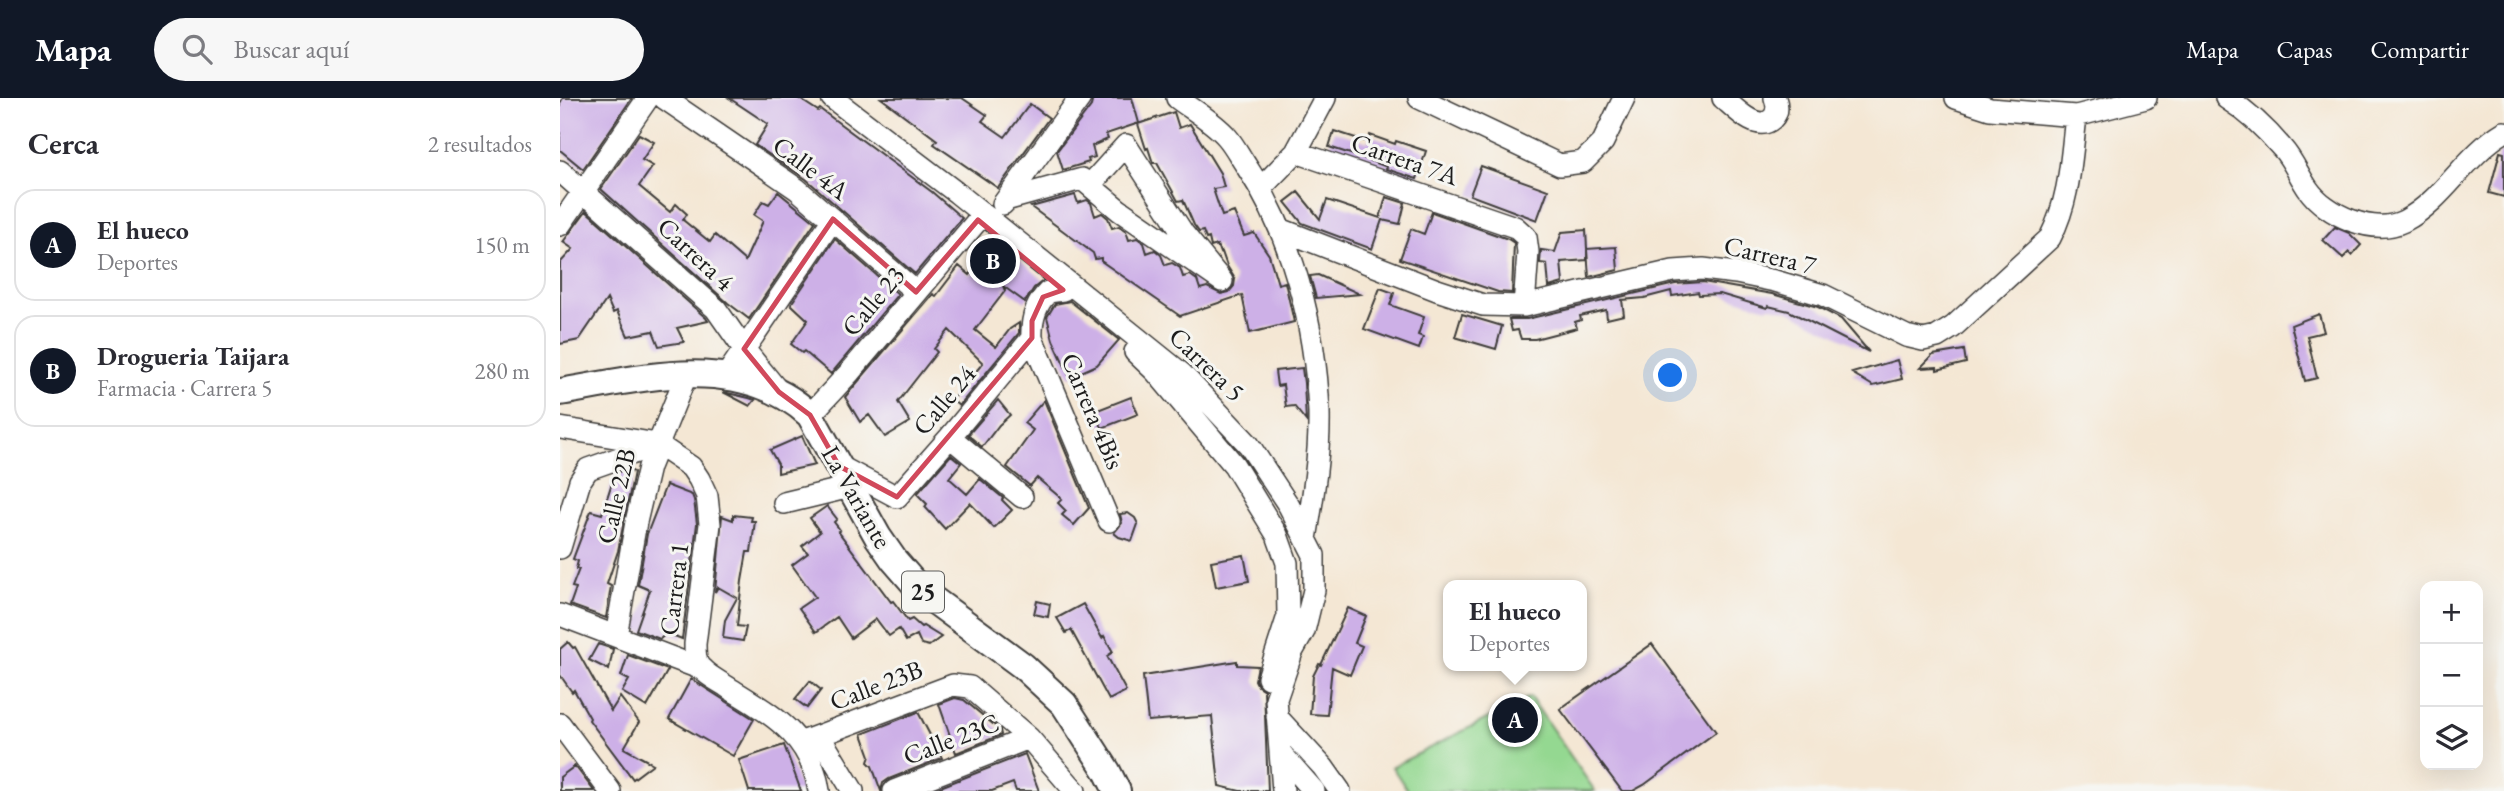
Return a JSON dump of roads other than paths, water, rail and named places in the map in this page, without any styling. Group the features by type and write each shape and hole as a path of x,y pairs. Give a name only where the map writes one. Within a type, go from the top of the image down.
{"main road":[{"name":"La Variante","path":"560,392 687,373 726,376 793,400 810,415 894,561 920,590 1023,666 1063,704 1117,791"}],"street":[{"path":"560,225 648,98"},
{"name":"Calle 4A","path":"664,98 797,189 916,292"},
{"name":"Carrera 5","path":"816,98 985,220 1156,372 1234,465 1277,535 1287,563 1288,616 1269,674 1266,702 1269,769 1273,791"},
{"name":"Carrera 5","path":"832,98 1182,374 1249,445 1289,506 1314,555 1312,600 1304,631 1283,674 1276,699 1283,791"},
{"name":"Calle 23","path":"810,415 850,372 916,292 1006,200 1080,98"},
{"path":"1177,98 1227,137 1261,188 1280,229 1300,289 1314,351 1319,414 1316,476 1306,539"},
{"path":"1261,188 1296,152 1325,98"},
{"path":"1419,98 1560,165 1583,162 1602,142 1624,98"},
{"path":"1723,98 1751,121 1759,123 1771,120 1778,107 1775,98"},
{"path":"1956,98 1990,109 2076,116 2146,98"},
{"path":"2226,98 2254,119 2284,149 2319,201 2345,218 2366,224 2401,222 2421,210 2481,148 2504,132"},
{"name":"Carrera 7","path":"1280,229 1483,305 1524,306 1673,271 1703,269 1775,281 1822,295 1906,335 1923,340 1937,337 1953,327 2050,238 2059,222 2069,182 2076,116"},
{"path":"1006,200 1082,179 1119,210 1222,281 1183,233 1126,145 1090,185"},
{"name":"Carrera 7A","path":"1296,152 1515,227 1526,237 1528,252 1524,306"},
{"name":"Carrera 4","path":"560,171 716,309 779,393"},
{"path":"726,376 833,219"},
{"name":"Calle 24","path":"844,476 897,497 950,437 1032,330 1040,302 1048,292 1063,290"},
{"name":"Carrera 4Bis","path":"1032,330 1109,521"},
{"name":"Calle 22B","path":"616,636 636,522 657,444 687,373"},
{"name":"Carrera 1","path":"560,428 657,444 691,467 707,496 710,524 695,644 699,668 811,739 819,791"},
{"path":"950,437 1022,497"},
{"path":"560,548 580,481 588,470 657,444"},
{"path":"784,503 844,476"},
{"path":"560,615 699,668"},
{"name":"Calle 23B","path":"811,739 953,685 970,687 1028,738"},
{"path":"1277,717 1340,791"},
{"path":"560,724 610,791"},
{"path":"1028,738 1075,791"},
{"name":"Calle 23C","path":"894,791 1028,738"},
{"path":"811,739 853,791"},
{"path":"1280,751 1314,791"}],"place":[{"name":"Drogueria Taijara","path":"993,261"},
{"name":"El hueco","path":"1515,720"}]}
